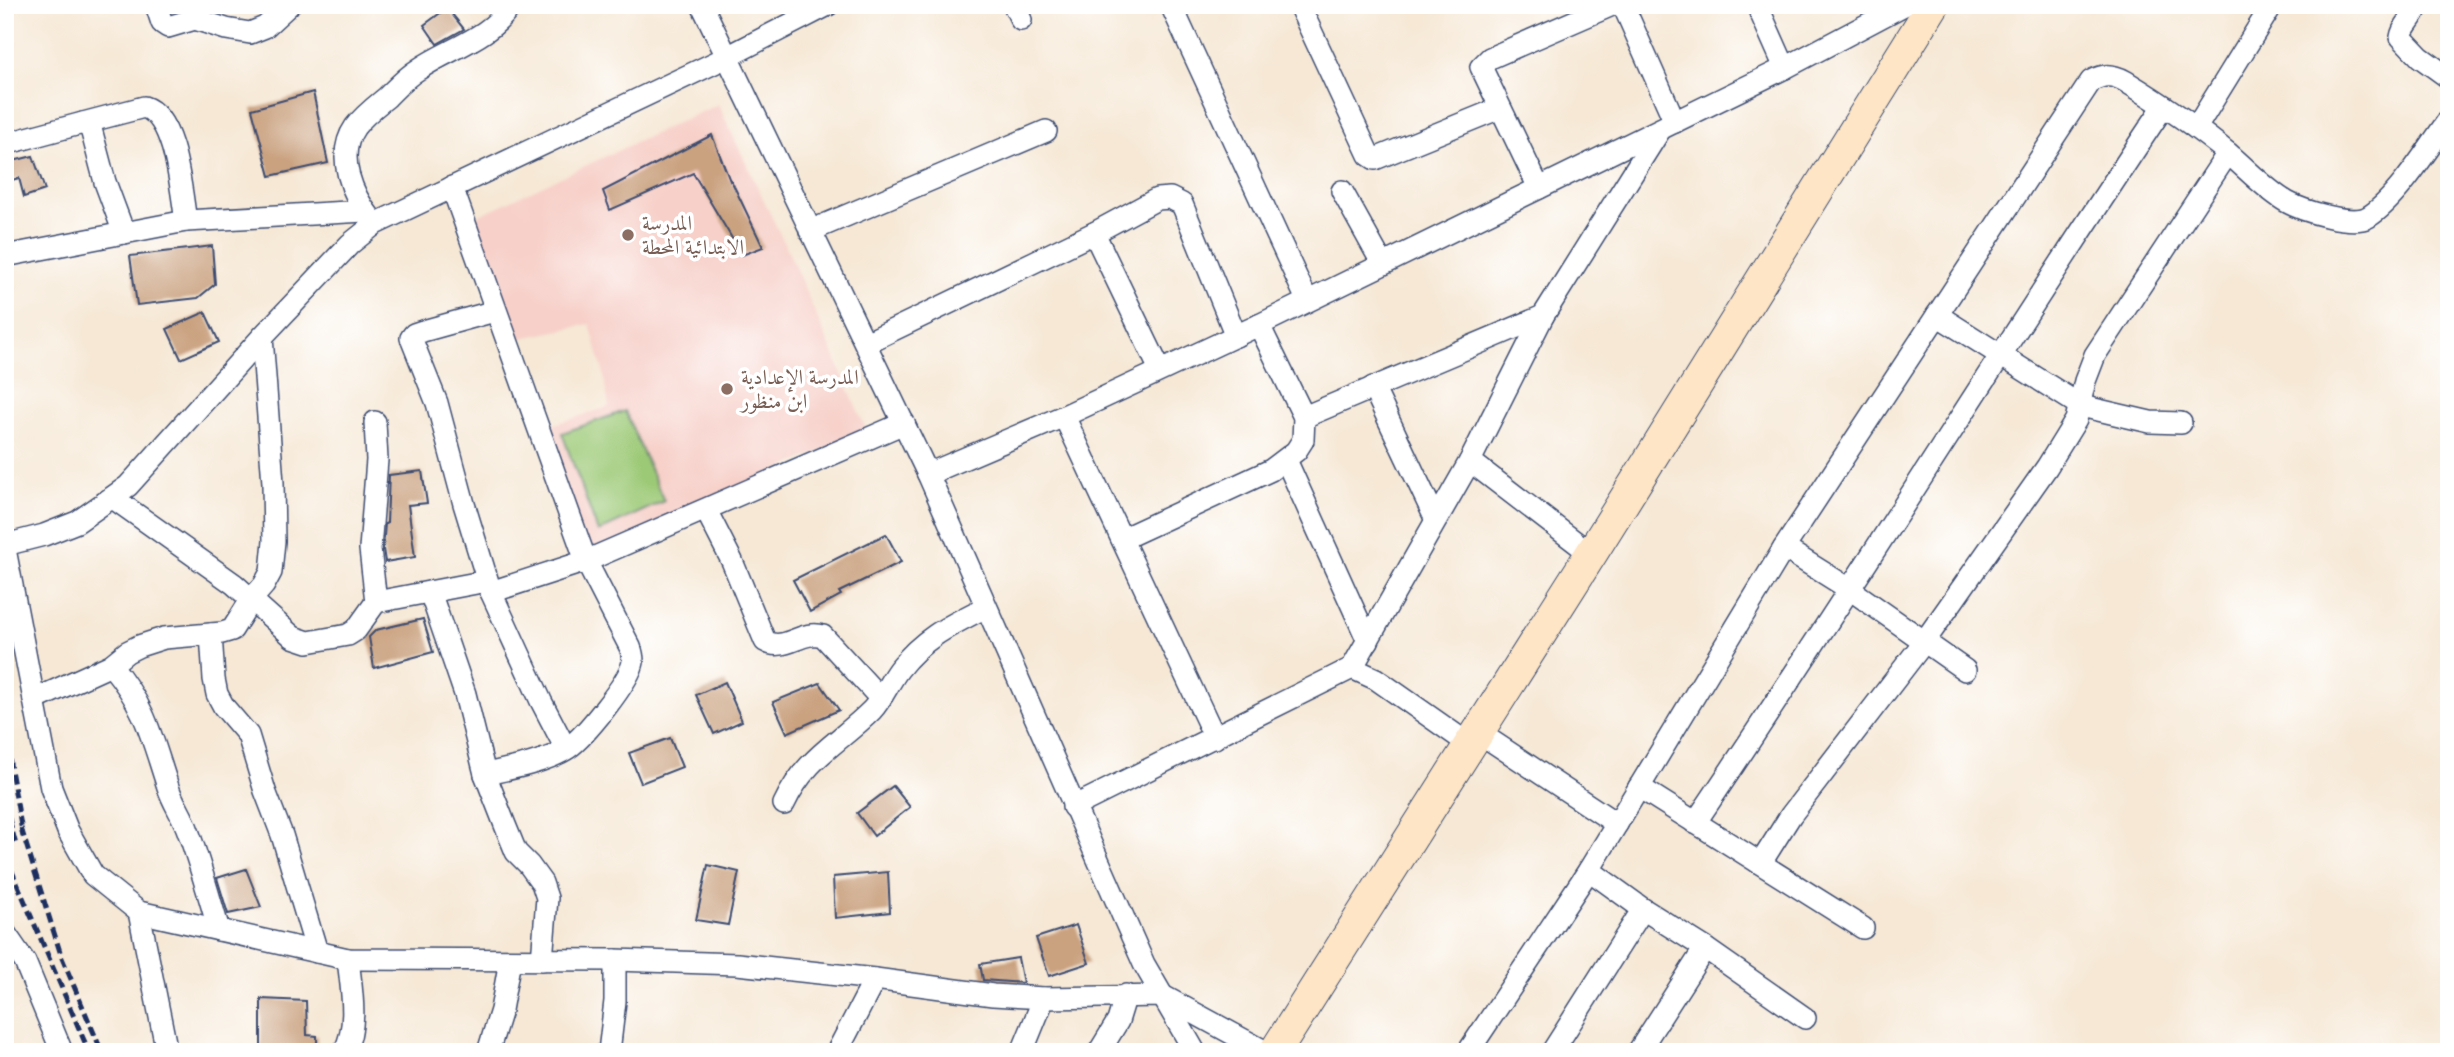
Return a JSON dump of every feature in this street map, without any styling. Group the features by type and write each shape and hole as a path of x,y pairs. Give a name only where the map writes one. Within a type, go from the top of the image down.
{"main road":[{"path":"1276,1051 1591,554 1933,5"}],"street":[{"path":"156,5 162,23 168,27 195,19 250,33 265,27 289,5"},
{"path":"370,218 355,194 347,169 346,145 355,127 364,116 419,69 482,34 503,18 511,5"},
{"path":"702,5 928,474 1144,964 1195,1052"},
{"path":"5,256 186,221 370,218 452,187 727,57 795,12 828,5"},
{"path":"1171,5 1307,300"},
{"path":"1299,5 1369,155 1376,159 1500,108"},
{"path":"1539,188 1481,67 1484,61 1612,5"},
{"path":"1623,5 1668,126"},
{"path":"1757,5 1785,68"},
{"path":"2196,128 2272,5"},
{"path":"2417,5 2416,12 2405,24 2402,37 2420,57 2449,78"},
{"path":"928,474 1065,416 1259,325 1785,68 1900,6 1913,37"},
{"path":"1468,1052 1589,870 1784,548 2091,81 2101,75 2114,75 2196,128 2286,202 2312,212 2356,221 2367,218 2379,208 2417,166 2449,119"},
{"path":"1695,823 1851,590 2000,355 2164,106"},
{"path":"5,144 144,107 149,109 159,118 168,136 176,161 186,221"},
{"path":"83,123 91,129 105,182 124,233"},
{"path":"1073,807 1352,668 1469,461 1543,316 1668,126"},
{"path":"810,231 1046,131"},
{"path":"1758,862 1821,774 1924,642 2047,467 2076,420 2085,381 2095,355 2228,153"},
{"path":"452,187 586,561 630,647 633,660 630,672 592,724 566,749 535,761 485,774"},
{"path":"1342,191 1382,263"},
{"path":"866,343 1094,233 1157,199 1170,198 1182,204 1236,336"},
{"path":"370,218 350,244 128,486 77,522 5,547 51,788 68,831 93,875 139,912 348,959 615,960 737,964 993,995 1044,998 1163,996 1276,1051"},
{"path":"1094,233 1160,370"},
{"path":"495,311 423,331 411,338 437,403 489,587 566,749"},
{"path":"1937,315 2081,406 2150,422 2181,423"},
{"path":"1304,417 1543,316"},
{"path":"1122,539 1271,470 1296,451 1303,440 1304,417 1259,325"},
{"path":"34,700 111,665 127,652 164,638 232,630 264,585 271,572 274,541 262,337"},
{"path":"1373,387 1436,520"},
{"path":"1065,416 1215,738"},
{"path":"113,498 175,540 293,637 308,642 348,635 356,630 376,602 370,549 377,460 375,422"},
{"path":"376,602 430,592 489,587 586,561 904,422"},
{"path":"1286,460 1368,641"},
{"path":"1469,461 1591,554"},
{"path":"706,510 732,561 765,641 779,646 814,633 823,636 880,698"},
{"path":"1784,548 1851,590 1965,670"},
{"path":"430,592 465,694 485,774 516,852 542,883 547,898 542,960"},
{"path":"784,804 794,782 808,765 860,721 921,643 986,607"},
{"path":"211,634 217,694 248,735 317,952"},
{"path":"111,665 137,699 146,719 168,788 178,814 187,826 219,930"},
{"path":"1352,668 1376,679 1617,824"},
{"path":"1639,787 1863,928"},
{"path":"1589,870 1805,1018"},
{"path":"1552,1052 1643,909"},
{"path":"139,912 167,1052"},
{"path":"5,933 25,962 62,1052"},
{"path":"1638,1052 1705,948"},
{"path":"344,1052 348,1045 353,1015 348,959"},
{"path":"488,1052 501,1010 510,960"},
{"path":"609,1052 615,1001 615,960"},
{"path":"837,1052 874,979"},
{"path":"1099,1052 1118,1021 1126,995"},
{"path":"1022,1052 1044,998"}],"shaded area":[{"path":"718,104 788,251 867,431 588,553 545,427 609,407 603,371 590,324 512,340 471,219"}],"green space":[{"path":"625,411 664,501 598,532 562,433"}],"building":[{"path":"447,8 464,29 437,44 424,25"},
{"path":"313,92 328,163 270,176 252,109"},
{"path":"712,135 730,181 763,247 742,255 693,173 610,210 603,191"},
{"path":"33,156 45,190 24,197 19,178 5,182 5,163"},
{"path":"212,246 215,284 198,298 137,305 130,256"},
{"path":"205,312 219,342 181,359 167,329"},
{"path":"422,471 427,503 408,505 415,557 385,562 383,549 389,475"},
{"path":"886,534 901,562 839,592 841,595 810,612 793,580"},
{"path":"423,619 433,652 374,668 369,637 376,630"},
{"path":"725,682 742,721 714,734 696,695"},
{"path":"820,683 839,710 787,733 773,702"},
{"path":"670,738 682,767 641,783 629,753"},
{"path":"893,786 910,807 874,836 857,813"},
{"path":"708,865 739,872 728,925 696,920"},
{"path":"246,869 261,907 228,914 217,878"},
{"path":"888,872 890,912 835,918 833,877"},
{"path":"1076,925 1089,963 1049,976 1036,938"},
{"path":"1018,958 1023,983 983,980 980,964"},
{"path":"261,999 306,1001 307,1035 317,1036 317,1052 261,1052"}],"railway":[{"path":"5,713 10,764 23,837"},
{"path":"5,804 16,845"},
{"path":"21,828 62,958 102,1052"},
{"path":"5,855 89,1052"}],"place":[{"name":"المدرسة الابتدائية المحطة","path":"628,235"},
{"name":"المدرسة الإعدادية ابن منظور","path":"727,389"}]}
